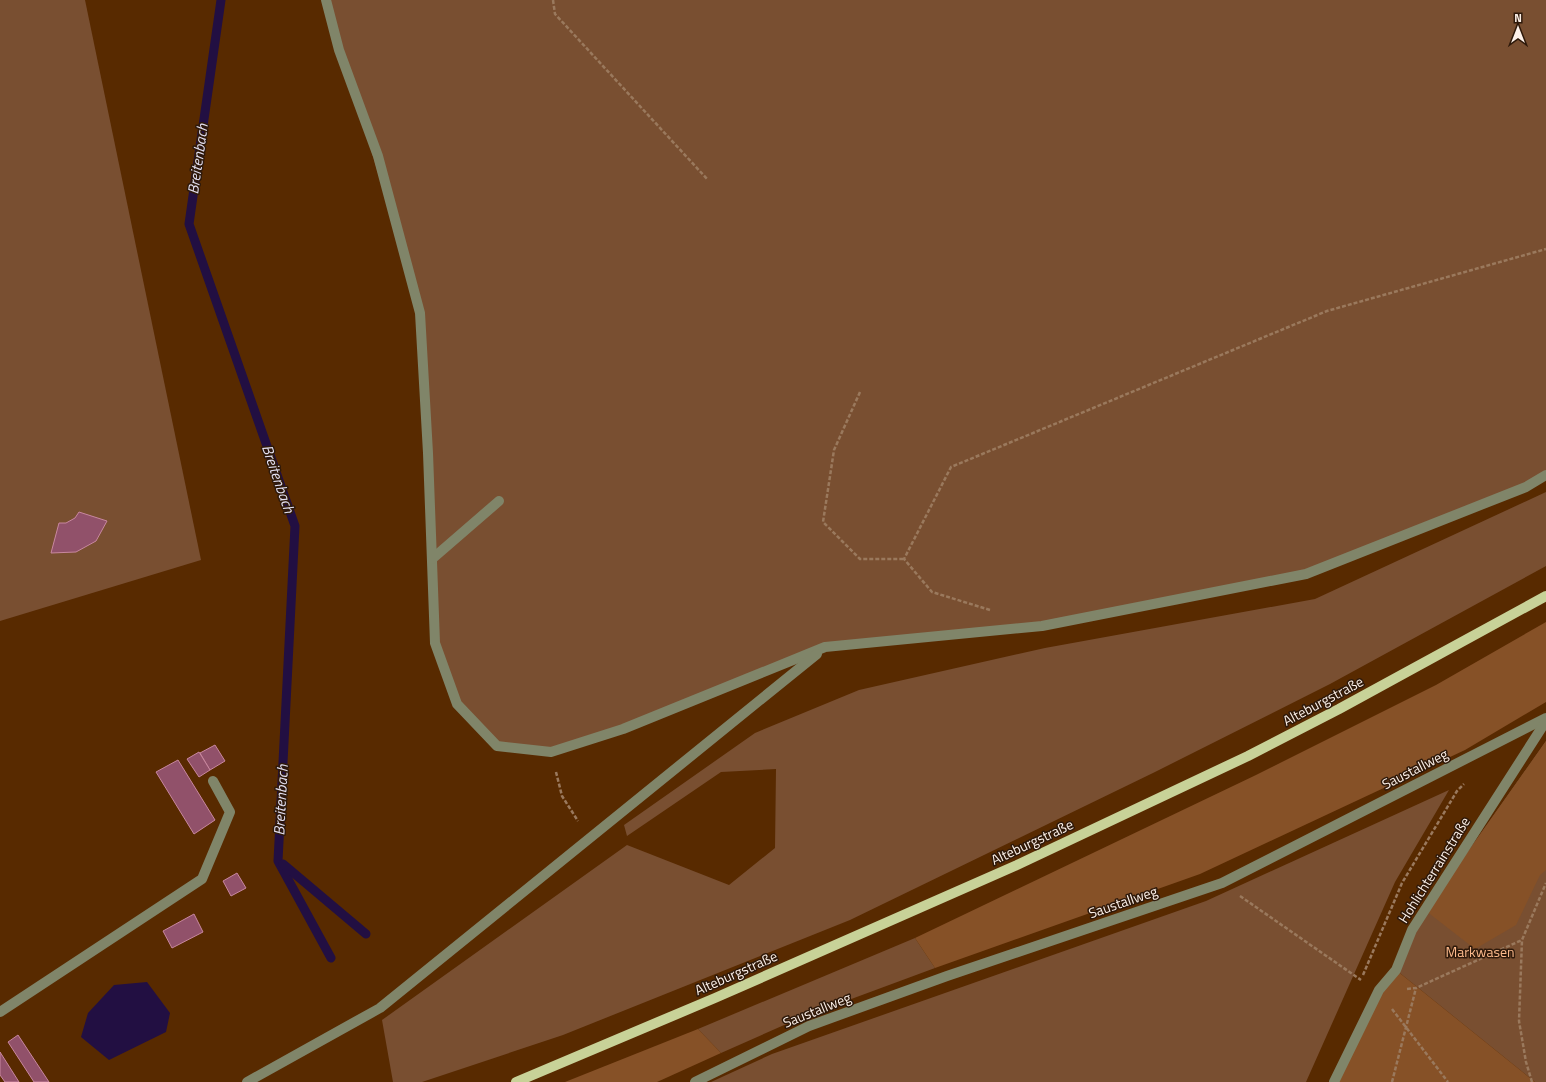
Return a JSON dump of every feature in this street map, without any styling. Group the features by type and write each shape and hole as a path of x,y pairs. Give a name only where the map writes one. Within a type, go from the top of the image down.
{"main road":[{"name":"Alteburgstraße","path":"516,1082 715,998 1023,862 1248,756 1340,709 1546,596"}],"lane":[{"path":"326,0 339,50 378,156 420,313 435,644 457,704 497,746 551,752 623,729 825,647 1042,626 1306,574 1526,487 1546,475"},
{"path":"432,559 499,501"},
{"path":"247,1082 380,1008 825,647"},
{"name":"Saustallweg","path":"695,1082 809,1026 947,976 1222,883 1546,718"},
{"name":"Hohlichterrainstraße","path":"1334,1082 1379,990 1396,970 1412,930 1546,721"},
{"path":"0,1012 202,880 230,812 213,781"}],"path":[{"path":"553,0 555,14 708,180"},
{"path":"904,559 951,467 1327,311 1546,249"},
{"path":"860,392 834,450 823,522 860,559 904,559 932,592 991,610"},
{"path":"551,752 562,796 588,838"},
{"path":"1222,883 1361,981 1402,883 1457,792 1476,772 1472,756"},
{"path":"1532,1082 1526,1062 1519,1021 1522,940 1546,883"},
{"path":"1379,990 1416,988 1522,940"},
{"path":"1392,1082 1416,988"},
{"path":"1405,1028 1448,1082"}],"green space":[{"path":"0,0 85,0 201,560 0,621"},
{"path":"326,0 1546,0 1546,475 1306,574 1042,626 825,647 551,752 497,746 457,704 435,643 420,313"},
{"path":"1546,492 1546,566 1330,684 1155,772 850,920 563,1035 422,1082 393,1082 382,1020 627,845 729,885 775,848 776,769 721,772 627,836 624,825 755,733 859,690 1045,648 1315,599"},
{"name":"Markwasen","path":"1546,741 1546,1082 1535,1082 1396,970 1426,911"},
{"path":"1449,790 1395,882 1306,1082 711,1082 772,1054 1206,901"},
{"path":"915,938 935,968 800,1018 721,1053 698,1029"}],"shaded area":[{"path":"1546,622 1546,702 1465,750 1200,874 935,968 915,938 1256,775 1436,685"},
{"path":"1546,741 1546,870 1540,875 1516,925 1475,949 1426,911"},
{"path":"1396,970 1535,1082 1333,1082 1379,990"},
{"path":"147,982 170,1013 166,1032 109,1060 81,1037 88,1013 114,985"},
{"path":"698,1029 721,1053 657,1082 565,1082"}],"building":[{"path":"79,512 107,521 96,541 76,552 51,553 59,523 66,523 75,518"},
{"path":"215,745 225,761 210,770 200,753"},
{"path":"199,752 210,770 199,777 187,759"},
{"path":"178,760 215,820 194,834 156,772"},
{"path":"237,873 246,888 231,896 223,881"},
{"path":"194,914 203,932 172,948 163,931"},
{"path":"18,1035 49,1082 34,1082 8,1042"},
{"path":"0,1052 19,1082 5,1082 0,1075"}],"waterway":[{"name":"Breitenbach","path":"221,0 189,224 295,526 278,861 331,958"},
{"path":"283,864 366,934"}]}
